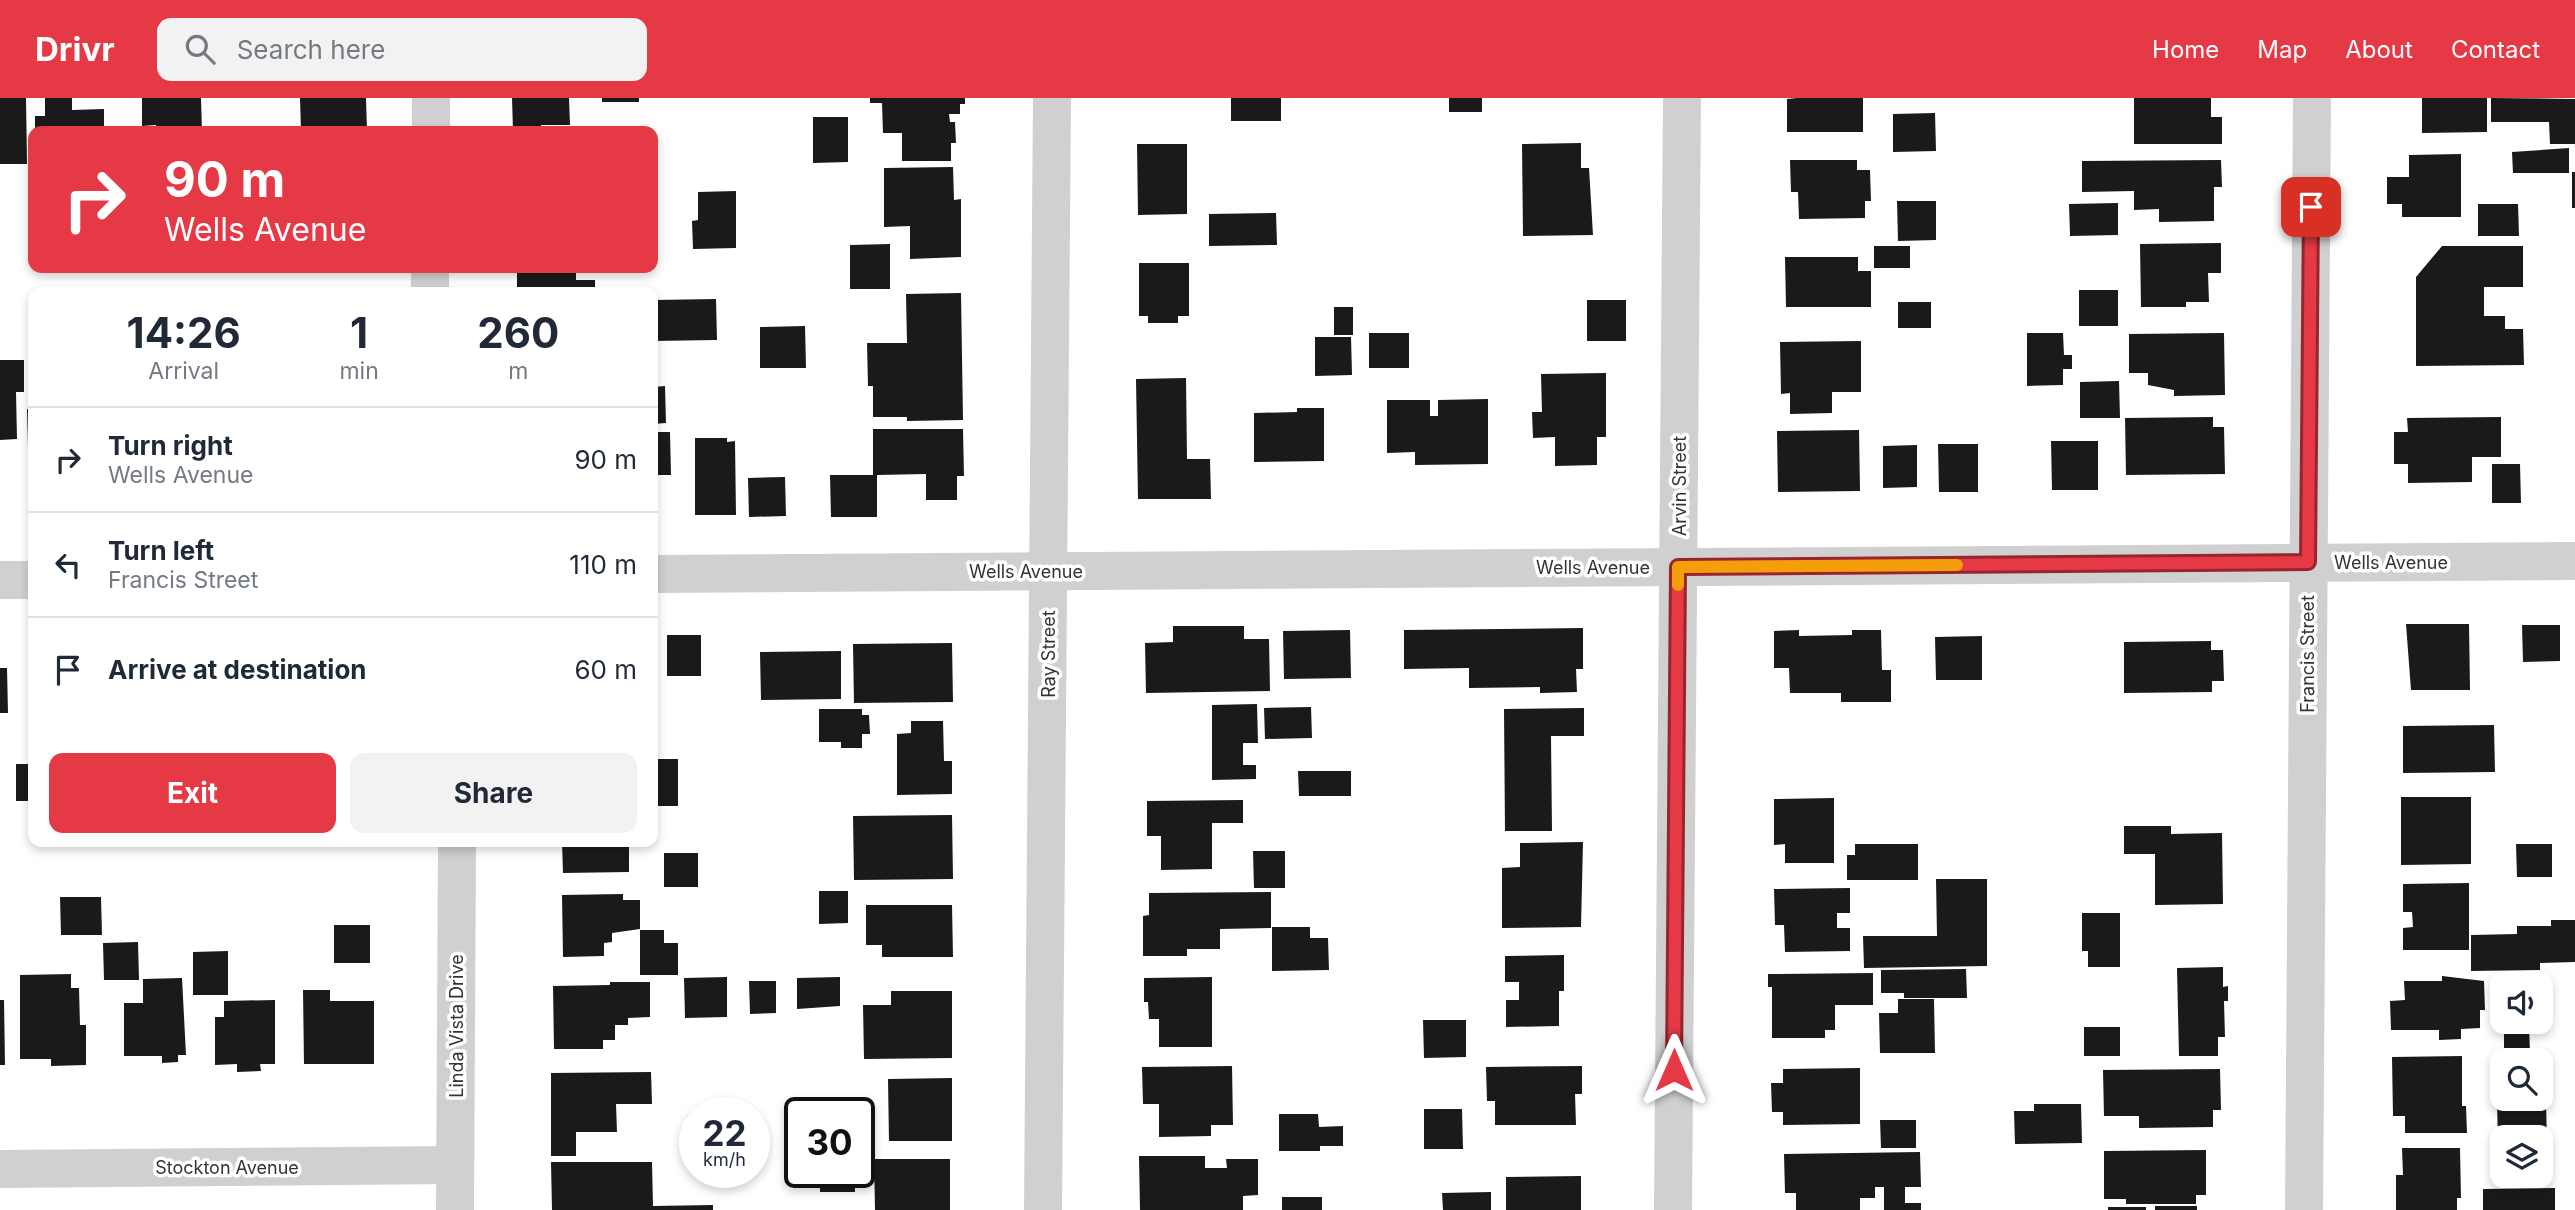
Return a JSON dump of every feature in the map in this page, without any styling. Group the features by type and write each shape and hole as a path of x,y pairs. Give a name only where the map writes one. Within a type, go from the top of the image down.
{"street":[{"path":"431,126 432,98"},
{"name":"Ray Street","path":"1043,1210 1052,98"},
{"name":"Arvin Street","path":"1673,1210 1682,98"},
{"name":"Francis Street","path":"2304,1210 2312,98"},
{"name":"Wells Avenue","path":"658,574 2575,561"},
{"path":"0,580 28,580"},
{"name":"Linda Vista Drive","path":"455,1210 457,847"},
{"name":"Stockton Avenue","path":"0,1169 455,1165"}],"building":[{"path":"0,98 26,98 27,164 0,164"},
{"path":"45,98 72,98 72,110 104,109 104,126 35,126 35,116 45,116"},
{"path":"142,98 201,98 202,126 142,126"},
{"path":"300,98 366,98 367,126 301,126"},
{"path":"512,98 569,98 570,125 513,126"},
{"path":"602,98 639,98 639,102 602,102"},
{"path":"870,98 965,98 965,104 960,104 960,114 949,114 950,122 955,122 956,143 951,143 951,161 902,161 902,133 883,133 882,103 870,103"},
{"path":"1231,98 1281,98 1281,121 1231,121"},
{"path":"1449,98 1482,98 1482,112 1449,112"},
{"path":"1863,98 1863,132 1787,132 1787,99"},
{"path":"2134,98 2211,98 2211,117 2222,117 2222,144 2134,144"},
{"path":"2422,98 2487,98 2487,132 2422,133"},
{"path":"2491,98 2575,99 2575,144 2550,144 2549,122 2491,122"},
{"path":"1935,113 1936,151 1893,152 1893,114"},
{"path":"813,117 848,117 848,162 813,163"},
{"path":"1581,143 1581,168 1589,168 1593,235 1523,236 1522,144"},
{"path":"1137,144 1187,144 1187,214 1138,215"},
{"path":"2569,148 2569,173 2513,173 2512,152"},
{"path":"2461,154 2461,217 2402,217 2402,204 2387,204 2387,177 2409,177 2409,155"},
{"path":"1790,160 1857,160 1857,170 1870,170 1871,201 1865,201 1865,218 1799,219 1798,192 1791,192"},
{"path":"2221,160 2222,187 2214,187 2214,221 2159,222 2159,209 2134,210 2134,191 2082,192 2082,161"},
{"path":"953,167 954,200 961,199 961,257 910,259 910,226 884,227 884,168"},
{"path":"2572,172 2575,172 2575,208 2572,208"},
{"path":"736,191 736,248 693,249 692,221 698,220 698,192"},
{"path":"1897,201 1936,201 1936,240 1898,241"},
{"path":"2118,203 2118,235 2070,236 2069,204"},
{"path":"2478,204 2518,204 2519,236 2478,236"},
{"path":"1276,213 1277,245 1209,246 1209,214"},
{"path":"2221,243 2221,273 2208,273 2209,302 2186,302 2186,307 2141,307 2140,244"},
{"path":"890,244 890,289 850,289 850,245"},
{"path":"1874,246 1910,246 1910,268 1874,268"},
{"path":"2442,246 2523,246 2523,287 2484,287 2484,316 2505,316 2505,329 2523,329 2524,365 2416,366 2416,277"},
{"path":"1785,257 1858,257 1858,271 1871,271 1871,307 1786,307"},
{"path":"1139,263 1189,263 1189,316 1178,316 1178,323 1148,323 1148,316 1139,316"},
{"path":"517,273 576,273 576,280 595,280 595,287 517,287"},
{"path":"2079,290 2118,290 2118,326 2079,326"},
{"path":"961,293 963,420 907,421 907,417 873,417 873,386 868,386 867,343 907,343 906,294"},
{"path":"716,299 717,340 658,341 658,300"},
{"path":"1587,300 1626,300 1626,341 1587,341"},
{"path":"1898,302 1931,302 1931,328 1898,328"},
{"path":"1334,307 1353,307 1353,335 1334,335"},
{"path":"805,326 806,368 760,368 760,327"},
{"path":"1369,333 1409,333 1409,368 1369,368"},
{"path":"2027,333 2063,333 2064,355 2072,355 2072,369 2063,369 2063,385 2027,386"},
{"path":"2224,333 2225,395 2174,396 2174,390 2148,385 2148,373 2129,373 2129,334"},
{"path":"1315,337 1351,337 1352,375 1315,376"},
{"path":"1861,341 1861,392 1832,392 1832,413 1790,414 1790,393 1781,394 1780,342"},
{"path":"0,360 24,360 24,392 16,392 17,439 0,440"},
{"path":"1606,373 1606,437 1597,437 1597,465 1555,466 1555,437 1533,438 1532,412 1542,412 1541,374"},
{"path":"1186,378 1187,459 1210,459 1211,499 1138,499 1136,379"},
{"path":"2119,381 2120,418 2080,418 2080,382"},
{"path":"665,386 666,423 658,424 658,387"},
{"path":"1488,399 1488,464 1415,465 1415,452 1387,453 1387,400 1430,400 1430,416 1438,416 1438,400"},
{"path":"1297,408 1324,408 1324,461 1254,462 1254,413 1297,412"},
{"path":"2213,417 2213,427 2224,427 2225,474 2126,475 2125,418"},
{"path":"2501,417 2501,457 2472,457 2472,482 2408,483 2408,464 2394,464 2394,432 2408,432 2407,418"},
{"path":"873,429 963,429 964,476 957,476 957,500 926,500 926,474 877,475 877,517 831,517 830,475 873,475"},
{"path":"1859,430 1860,491 1778,492 1777,431"},
{"path":"658,432 670,432 671,475 658,475"},
{"path":"695,438 727,438 727,442 735,441 736,515 695,515"},
{"path":"2051,441 2098,441 2098,490 2052,490"},
{"path":"1938,444 1978,444 1978,492 1939,492"},
{"path":"1917,445 1917,487 1883,488 1883,446"},
{"path":"2492,464 2520,464 2521,503 2492,503"},
{"path":"785,477 786,516 749,517 748,478"},
{"path":"2406,624 2469,624 2470,690 2411,690"},
{"path":"2522,625 2560,625 2560,661 2523,662"},
{"path":"1173,626 1244,626 1244,639 1269,639 1270,691 1146,693 1145,643 1173,642"},
{"path":"1583,628 1583,669 1576,669 1577,692 1540,693 1540,687 1469,688 1469,668 1404,669 1404,630"},
{"path":"1350,630 1351,678 1284,679 1283,631"},
{"path":"1799,630 1799,636 1852,635 1852,630 1881,630 1882,670 1891,670 1891,702 1841,702 1841,693 1790,693 1789,668 1774,668 1774,631"},
{"path":"667,635 701,635 701,676 667,676"},
{"path":"1982,636 1982,680 1936,680 1935,637"},
{"path":"2211,641 2211,650 2223,650 2224,681 2212,681 2212,692 2124,693 2124,642"},
{"path":"952,643 953,702 854,703 853,644"},
{"path":"841,651 841,699 761,700 760,652"},
{"path":"0,668 7,668 8,713 0,713"},
{"path":"1257,704 1258,743 1243,743 1243,765 1256,765 1256,779 1212,780 1212,705"},
{"path":"1311,707 1312,738 1265,739 1264,708"},
{"path":"1584,708 1584,736 1551,736 1552,831 1505,831 1504,709"},
{"path":"819,709 862,709 862,715 869,715 870,734 862,734 862,748 841,748 841,742 819,742"},
{"path":"911,721 943,721 944,761 952,761 952,794 897,795 897,734 911,733"},
{"path":"2494,725 2495,772 2403,773 2403,726"},
{"path":"658,759 678,759 678,806 658,806"},
{"path":"16,764 28,764 28,801 16,801"},
{"path":"1298,771 1351,771 1351,796 1299,796"},
{"path":"2401,797 2471,797 2471,864 2401,865"},
{"path":"1834,798 1834,863 1785,863 1785,844 1774,845 1774,799"},
{"path":"1243,800 1243,823 1212,823 1212,869 1161,870 1161,836 1147,836 1147,801"},
{"path":"952,815 953,879 854,880 853,816"},
{"path":"2124,826 2171,826 2171,834 2222,833 2223,904 2155,905 2155,854 2124,854"},
{"path":"1583,842 1581,927 1502,928 1502,868 1520,867 1520,843"},
{"path":"1855,844 1918,844 1918,880 1847,880 1847,855 1855,855"},
{"path":"2516,844 2552,844 2552,877 2517,877"},
{"path":"562,847 629,847 629,872 563,873"},
{"path":"1253,851 1285,851 1285,888 1254,888"},
{"path":"664,853 698,853 698,887 664,887"},
{"path":"1936,879 1987,879 1987,966 1864,968 1863,936 1937,936"},
{"path":"2469,883 2469,950 2403,950 2403,928 2413,927 2412,912 2403,912 2403,884"},
{"path":"1850,888 1850,913 1837,913 1837,928 1850,928 1850,951 1785,952 1784,925 1775,925 1774,889"},
{"path":"819,891 848,891 848,923 819,924"},
{"path":"1271,892 1271,928 1220,929 1220,949 1187,949 1187,956 1143,956 1143,916 1149,915 1149,893"},
{"path":"623,894 623,900 640,900 640,929 612,933 612,942 604,943 604,956 563,957 562,895"},
{"path":"60,897 101,897 102,935 61,935"},
{"path":"866,905 952,905 953,957 882,957 882,945 866,945"},
{"path":"2082,913 2120,913 2120,967 2088,967 2088,951 2082,951"},
{"path":"2551,920 2575,920 2575,962 2540,963 2540,970 2471,971 2471,935 2517,934 2517,926 2551,926"},
{"path":"334,925 370,925 370,963 334,963"},
{"path":"1272,927 1310,927 1310,938 1328,938 1329,970 1272,971"},
{"path":"640,930 664,930 664,943 678,943 678,975 640,975"},
{"path":"138,942 139,980 104,980 103,943"},
{"path":"228,951 228,995 193,995 193,952"},
{"path":"1564,955 1564,991 1559,991 1559,1026 1506,1027 1506,1000 1519,1000 1519,982 1505,982 1505,956"},
{"path":"2223,967 2223,987 2228,986 2228,1001 2224,1001 2225,1037 2218,1037 2218,1056 2179,1056 2177,968"},
{"path":"1966,969 1967,998 1904,998 1904,993 1881,993 1881,970"},
{"path":"1873,973 1873,1005 1835,1005 1835,1030 1825,1030 1825,1038 1772,1038 1772,987 1768,987 1768,974"},
{"path":"71,974 71,988 79,988 80,1025 86,1025 86,1065 51,1066 51,1059 20,1059 20,975"},
{"path":"2442,976 2484,981 2485,1010 2480,1010 2480,1028 2461,1029 2461,1039 2439,1040 2439,1030 2391,1030 2390,1001 2405,1000 2404,981 2442,981"},
{"path":"727,977 727,1017 685,1018 684,978"},
{"path":"840,977 840,1006 797,1009 797,978"},
{"path":"1212,977 1212,1047 1159,1047 1159,1019 1149,1019 1148,1002 1144,1002 1144,978"},
{"path":"182,978 186,1055 178,1055 178,1062 162,1063 162,1056 124,1056 124,1003 143,1003 143,979"},
{"path":"749,981 776,981 776,1013 750,1014"},
{"path":"610,982 650,982 650,1017 628,1018 628,1025 615,1025 615,1040 603,1040 603,1049 554,1049 553,986 610,985"},
{"path":"303,990 330,990 330,1001 374,1001 374,1064 304,1064"},
{"path":"891,991 952,991 952,1058 864,1059 863,1005 891,1005"},
{"path":"1898,999 1934,999 1935,1053 1880,1053 1879,1013 1898,1013"},
{"path":"0,1000 4,1000 5,1065 0,1065"},
{"path":"275,1000 275,1064 260,1064 261,1071 237,1072 237,1064 215,1065 215,1017 224,1017 224,1001"},
{"path":"1423,1020 1466,1020 1466,1057 1424,1058"},
{"path":"2084,1027 2120,1027 2120,1056 2084,1056"},
{"path":"2504,1034 2529,1034 2530,1048 2504,1048"},
{"path":"2462,1056 2462,1106 2466,1106 2467,1133 2405,1133 2405,1116 2393,1116 2392,1057"},
{"path":"1232,1066 1233,1125 1211,1125 1211,1136 1159,1137 1159,1104 1143,1104 1142,1067"},
{"path":"1582,1066 1582,1094 1575,1094 1576,1125 1495,1125 1495,1101 1487,1101 1486,1067"},
{"path":"1860,1068 1860,1124 1783,1125 1783,1112 1772,1112 1771,1083 1783,1083 1783,1069"},
{"path":"2220,1069 2221,1110 2213,1110 2213,1127 2139,1128 2139,1116 2104,1116 2103,1070"},
{"path":"651,1072 652,1104 616,1104 617,1132 576,1132 576,1156 551,1156 551,1073"},
{"path":"952,1078 952,1141 889,1141 888,1079"},
{"path":"2034,1104 2081,1104 2082,1143 2015,1144 2014,1111 2034,1111"},
{"path":"1424,1109 1462,1109 1463,1149 1424,1149"},
{"path":"2497,1111 2546,1111 2547,1125 2498,1125"},
{"path":"1279,1114 1318,1114 1319,1127 1343,1126 1343,1146 1320,1146 1320,1151 1279,1151"},
{"path":"1880,1120 1916,1120 1916,1148 1881,1148"},
{"path":"2402,1148 2460,1148 2461,1198 2457,1198 2457,1210 2396,1210 2396,1175 2403,1175"},
{"path":"2206,1150 2206,1195 2196,1195 2196,1204 2126,1204 2126,1199 2104,1199 2104,1151"},
{"path":"1920,1152 1921,1187 1905,1187 1905,1203 1921,1203 1921,1210 1884,1210 1884,1187 1875,1187 1875,1198 1860,1198 1860,1210 1796,1210 1796,1193 1785,1193 1784,1154"},
{"path":"1139,1156 1205,1156 1205,1168 1227,1168 1226,1159 1258,1159 1258,1195 1243,1196 1243,1210 1140,1210"},
{"path":"875,1159 950,1159 950,1210 875,1210"},
{"path":"551,1162 652,1162 653,1206 713,1205 713,1210 552,1210"},
{"path":"1581,1176 1581,1210 1506,1210 1506,1177"},
{"path":"820,1188 855,1188 855,1192 820,1192"},
{"path":"2555,1188 2555,1210 2483,1210 2483,1189"},
{"path":"1491,1192 1491,1210 1443,1210 1442,1193"},
{"path":"1282,1197 1322,1197 1322,1210 1282,1210"},
{"path":"2155,1206 2197,1206 2197,1210 2155,1210"},
{"path":"2108,1207 2146,1207 2146,1210 2108,1210"}],"slow traffic":[{"path":"1678,585 1678,567 1957,565"}],"route":[{"path":"1674,1070 1678,567 2308,562 2311,207"}]}
